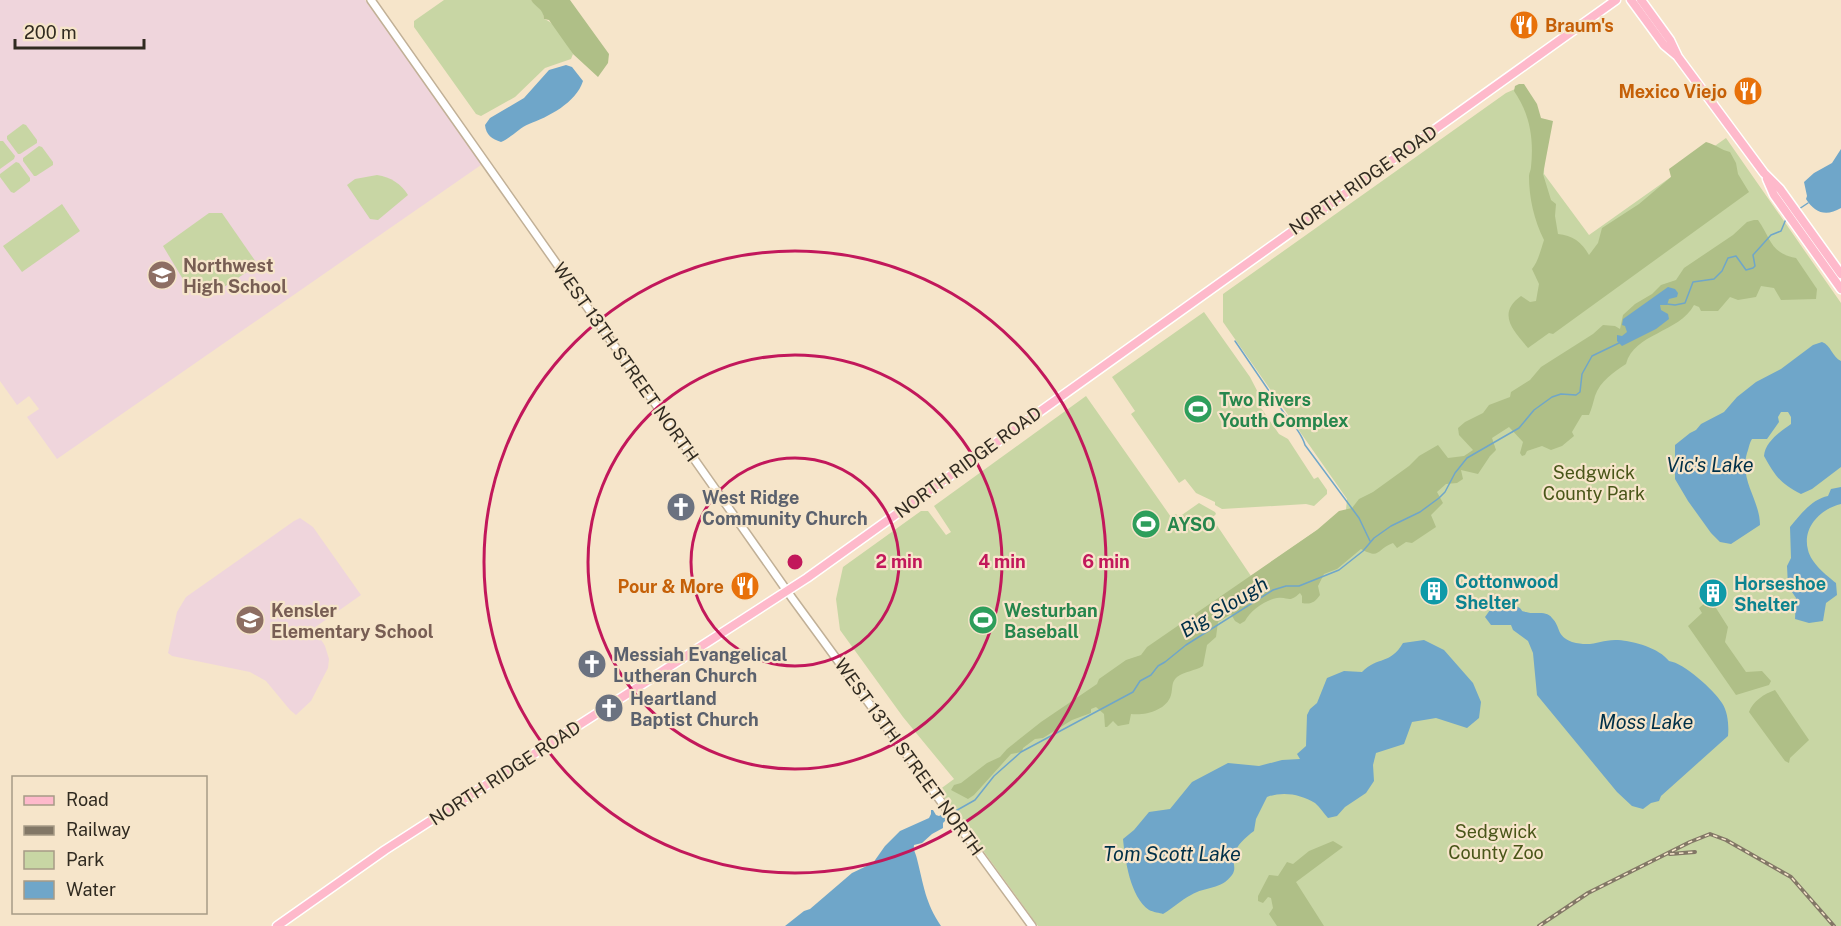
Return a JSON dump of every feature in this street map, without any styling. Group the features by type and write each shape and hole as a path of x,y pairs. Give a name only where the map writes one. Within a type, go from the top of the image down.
{"main road":[{"name":"NORTH RIDGE ROAD","path":"277,926 376,856 787,590 1616,0"},
{"path":"1632,0 1664,45 1678,57"},
{"path":"1641,0 1678,57 1804,230 1841,289"},
{"path":"1649,0 1660,26"},
{"path":"1804,230 1841,274"}],"street":[{"name":"WEST 13TH STREET NORTH","path":"371,0 787,590 1032,926"}],"shaded area":[{"name":"Northwest High School","path":"0,0 365,0 481,165 57,459 27,417 39,409 29,396 17,405 0,381"},
{"name":"Kensler Elementary School","path":"300,518 313,527 361,595 314,628 325,646 329,659 328,668 311,701 296,715 266,681 250,672 172,656 168,653 177,612 186,597"}],"green space":[{"path":"444,0 531,0 543,12 544,19 549,21 561,34 573,54 571,59 545,68 515,97 481,116 476,114 414,27 414,21"},
{"path":"531,0 570,0 609,54 608,63 598,77 573,54 549,20 544,19 541,10"},
{"path":"1524,84 1537,104 1541,118 1553,121 1543,174 1551,200 1556,204 1558,234 1576,240 1589,255 1598,243 1602,228 1639,204 1671,177 1669,169 1706,142 1730,152 1736,163 1738,174 1749,192 1553,334 1549,333 1528,348 1513,329 1509,316 1510,309 1521,296 1530,302 1536,301 1539,284 1532,269 1544,240 1537,225 1531,201 1530,127 1524,109 1514,91 1515,86"},
{"name":"Sedgwick County Park","path":"1522,86 1545,133 1544,174 1589,235 1726,138 1841,303 1841,926 1038,926 939,790 954,779 903,717 840,630 836,599 843,567 921,511 928,511 946,535 951,532 934,506 1086,396 1171,517 1176,514 1179,517 1199,503 1215,512 1212,518 1251,576 1346,510 1347,499 1223,322 1223,294 1506,93"},
{"path":"23,124 26,125 37,143 18,154 7,136"},
{"path":"0,141 3,141 15,156 0,169"},
{"path":"39,146 42,147 53,165 34,176 23,158"},
{"path":"16,162 19,163 30,181 14,193 11,192 0,174"},
{"path":"377,175 395,182 408,195 378,220 370,219 347,185 355,179"},
{"path":"62,204 80,231 22,272 3,246"},
{"path":"209,213 222,213 258,265 213,294 190,291 163,246"},
{"path":"1758,220 1776,249 1787,256 1796,258 1817,289 1816,299 1781,300 1774,288 1761,286 1756,297 1738,300 1730,297 1718,311 1701,311 1694,305 1678,322 1638,346 1626,364 1604,381 1597,391 1589,415 1582,415 1572,432 1574,436 1562,446 1551,450 1542,446 1527,451 1522,456 1520,453 1523,442 1509,427 1492,438 1496,450 1478,474 1461,470 1463,479 1457,483 1446,484 1437,492 1443,503 1431,515 1436,527 1412,543 1406,542 1397,548 1393,543 1375,554 1361,549 1337,569 1324,574 1318,586 1320,595 1308,604 1302,603 1300,593 1291,599 1277,598 1268,601 1254,610 1240,624 1231,614 1218,622 1216,637 1207,645 1203,666 1183,673 1175,679 1171,695 1165,705 1149,713 1131,714 1129,724 1118,726 1113,721 1107,727 1105,727 1104,714 1096,707 1091,709 1091,713 1072,720 1043,738 1035,739 1023,748 1022,752 1011,754 968,799 951,790 954,785 961,783 987,763 1000,757 1041,722 1097,684 1099,679 1126,660 1141,655 1147,647 1317,530 1339,511 1352,508 1359,499 1373,492 1419,456 1438,445 1448,458 1464,456 1473,450 1459,435 1458,428 1465,422 1483,413 1489,405 1510,397 1511,392 1530,380 1541,367 1593,334 1603,325 1620,329 1623,315 1635,304 1652,294 1661,285 1676,280 1684,268 1733,235 1747,222"},
{"name":"Two Rivers Youth Complex","path":"1204,312 1250,377 1265,406 1261,408 1279,434 1288,439 1314,479 1318,477 1327,490 1327,494 1314,506 1306,504 1222,509 1215,505 1215,502 1196,493 1185,479 1179,483 1131,414 1135,411 1112,377"},
{"path":"1705,603 1716,608 1728,627 1725,642 1746,672 1762,671 1771,681 1769,685 1736,695 1688,626 1702,613 1699,608"},
{"path":"1775,690 1809,740 1790,758 1789,763 1785,761 1749,712 1759,698"},
{"path":"1333,841 1343,847 1296,882 1324,926 1277,926 1269,914 1273,908 1271,898 1268,897 1263,903 1258,901 1258,896 1269,875 1278,876 1287,862 1293,864 1309,851"}],"water":[{"path":"566,65 572,67 583,81 568,102 501,142 490,136 485,125 490,118 524,98 549,70"},
{"path":"1841,149 1841,208 1826,213 1821,212 1813,208 1806,199 1804,182 1814,173 1832,163"},
{"path":"1668,287 1675,289 1678,293 1677,297 1669,299 1667,305 1660,305 1661,310 1668,314 1669,319 1656,329 1622,346 1617,341 1617,335 1622,336 1627,332 1625,326 1622,325 1623,319"},
{"name":"Vic's Lake","path":"1822,342 1841,361 1841,467 1812,489 1801,494 1783,483 1764,456 1770,442 1791,424 1788,412 1781,412 1778,417 1779,422 1767,439 1752,439 1745,463 1760,525 1731,544 1720,542 1688,501 1675,479 1675,445 1701,424 1724,412 1737,397 1756,382 1781,369 1813,345"},
{"path":"1841,487 1841,504 1826,510 1814,521 1810,527 1807,542 1812,560 1836,583 1837,595 1826,603 1823,621 1809,623 1795,619 1796,598 1788,586 1787,566 1791,558 1790,527 1812,504 1828,496 1831,489"},
{"name":"Moss Lake","path":"1495,603 1510,604 1524,612 1543,613 1549,616 1555,621 1563,637 1572,642 1591,644 1612,640 1624,641 1646,646 1659,652 1669,661 1690,672 1718,698 1727,715 1728,736 1661,796 1659,801 1643,809 1632,806 1617,792 1537,695 1533,653 1528,641 1513,630 1511,625 1491,625 1485,617"},
{"name":"Tom Scott Lake","path":"1424,640 1444,650 1473,683 1481,702 1479,718 1467,728 1436,718 1412,722 1404,744 1376,753 1373,765 1374,781 1366,793 1345,807 1337,816 1328,818 1315,803 1298,796 1279,794 1267,797 1256,819 1254,831 1235,852 1234,870 1228,880 1218,886 1191,895 1163,914 1149,910 1143,904 1133,887 1123,839 1149,812 1170,809 1192,782 1228,763 1259,766 1282,760 1300,759 1297,754 1306,746 1307,715 1317,703 1327,678 1344,671 1362,672 1373,664 1389,658 1403,643"},
{"path":"931,810 939,816 943,814 947,819 943,823 943,828 922,843 914,845 914,849 928,901 941,926 785,926 810,909 852,873 873,863 900,831 929,818"}],"waterway":[{"name":"Big Slough","path":"1799,209 1808,203"},
{"name":"Big Slough","path":"1667,304 1685,303 1693,282 1714,279 1722,271 1728,258 1736,256 1746,270 1753,268 1755,266 1753,255 1771,235 1781,231 1786,219"},
{"path":"1235,341 1299,432 1305,445 1359,518 1370,541"},
{"name":"Big Slough","path":"952,813 975,800 994,776 1021,752 1133,692 1140,681 1151,675 1158,666 1186,645 1273,590 1286,586 1299,586 1339,570 1363,551 1374,538 1391,526 1420,512 1439,498 1467,458 1519,428 1534,410 1552,397 1561,394 1576,395 1580,392 1582,374 1592,356 1619,343"}],"railway":[{"path":"1539,926 1588,893 1710,834 1726,840 1791,877 1834,926"},
{"path":"1670,854 1695,852"}],"place":[{"name":"Braum's","path":"1524,25"},
{"name":"Mexico Viejo","path":"1748,91"},
{"name":"Northwest High School","path":"162,275"},
{"name":"Two Rivers Youth Complex","path":"1198,409"},
{"name":"West Ridge Community Church","path":"681,507"},
{"name":"AYSO","path":"1146,524"},
{"name":"Pour & More","path":"745,586"},
{"name":"Cottonwood Shelter","path":"1434,591"},
{"name":"Horseshoe Shelter","path":"1713,593"},
{"name":"Kensler Elementary School","path":"250,620"},
{"name":"Westurban Baseball","path":"983,620"},
{"name":"Messiah Evangelical Lutheran Church","path":"592,664"},
{"name":"Heartland Baptist Church","path":"609,708"}],"park label":[{"name":"Sedgwick County Zoo","path":"1496,841"}]}
